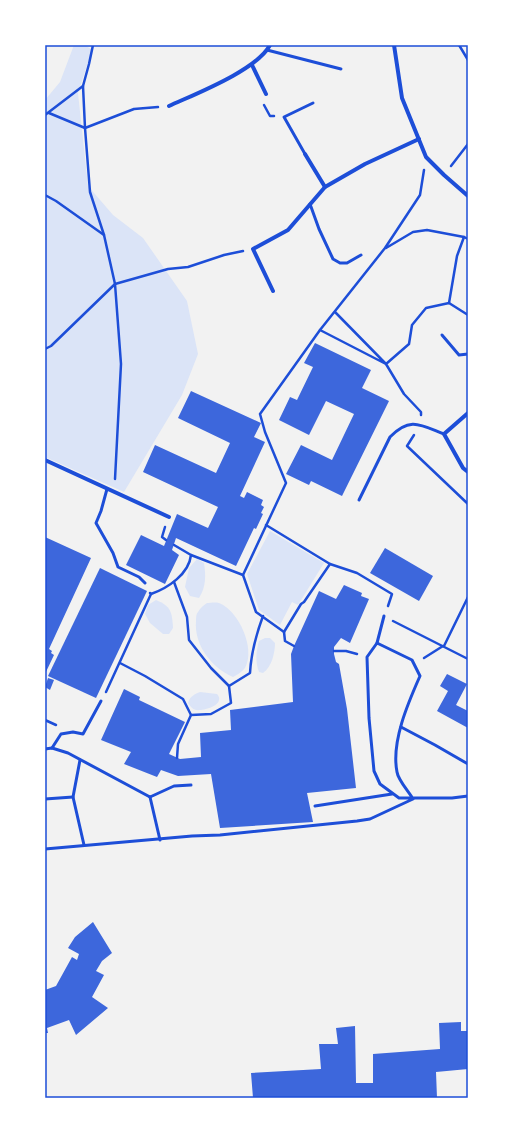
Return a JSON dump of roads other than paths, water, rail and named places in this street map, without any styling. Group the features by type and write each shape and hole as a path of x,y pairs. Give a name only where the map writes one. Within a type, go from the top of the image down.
{"street":[{"path":"169,106 252,65 270,45"},
{"path":"394,45 402,98 426,157 468,196"},
{"path":"252,65 266,94"},
{"path":"273,291 253,249 288,230 324,187 365,164 419,139"},
{"path":"305,154 324,187"},
{"path":"468,413 444,434 463,468 468,472"},
{"path":"45,460 169,517"}],"lane":[{"path":"267,50 341,69"},
{"path":"305,154 284,117 313,103"},
{"path":"310,204 333,260 340,263 347,263 361,254"},
{"path":"442,335 459,355 468,354"},
{"path":"359,500 390,437 396,430 407,424 420,424 444,434"},
{"path":"107,488 96,524 113,553 118,567 139,577 145,583"},
{"path":"384,616 377,643 367,657 369,718 374,771 380,784 398,798 452,798 468,796"},
{"path":"377,643 412,660 420,676 409,700 395,752 397,774 413,799"},
{"path":"52,748 61,734 73,732 83,734 101,701"},
{"path":"401,727 468,764"},
{"path":"45,749 52,748 80,760 150,797 160,840"},
{"path":"80,760 73,797 84,846"},
{"path":"150,797 174,786 191,785"},
{"path":"315,806 392,794"},
{"path":"45,799 73,797"},
{"path":"45,849 192,836 220,835 357,821 370,819 413,799"}]}
